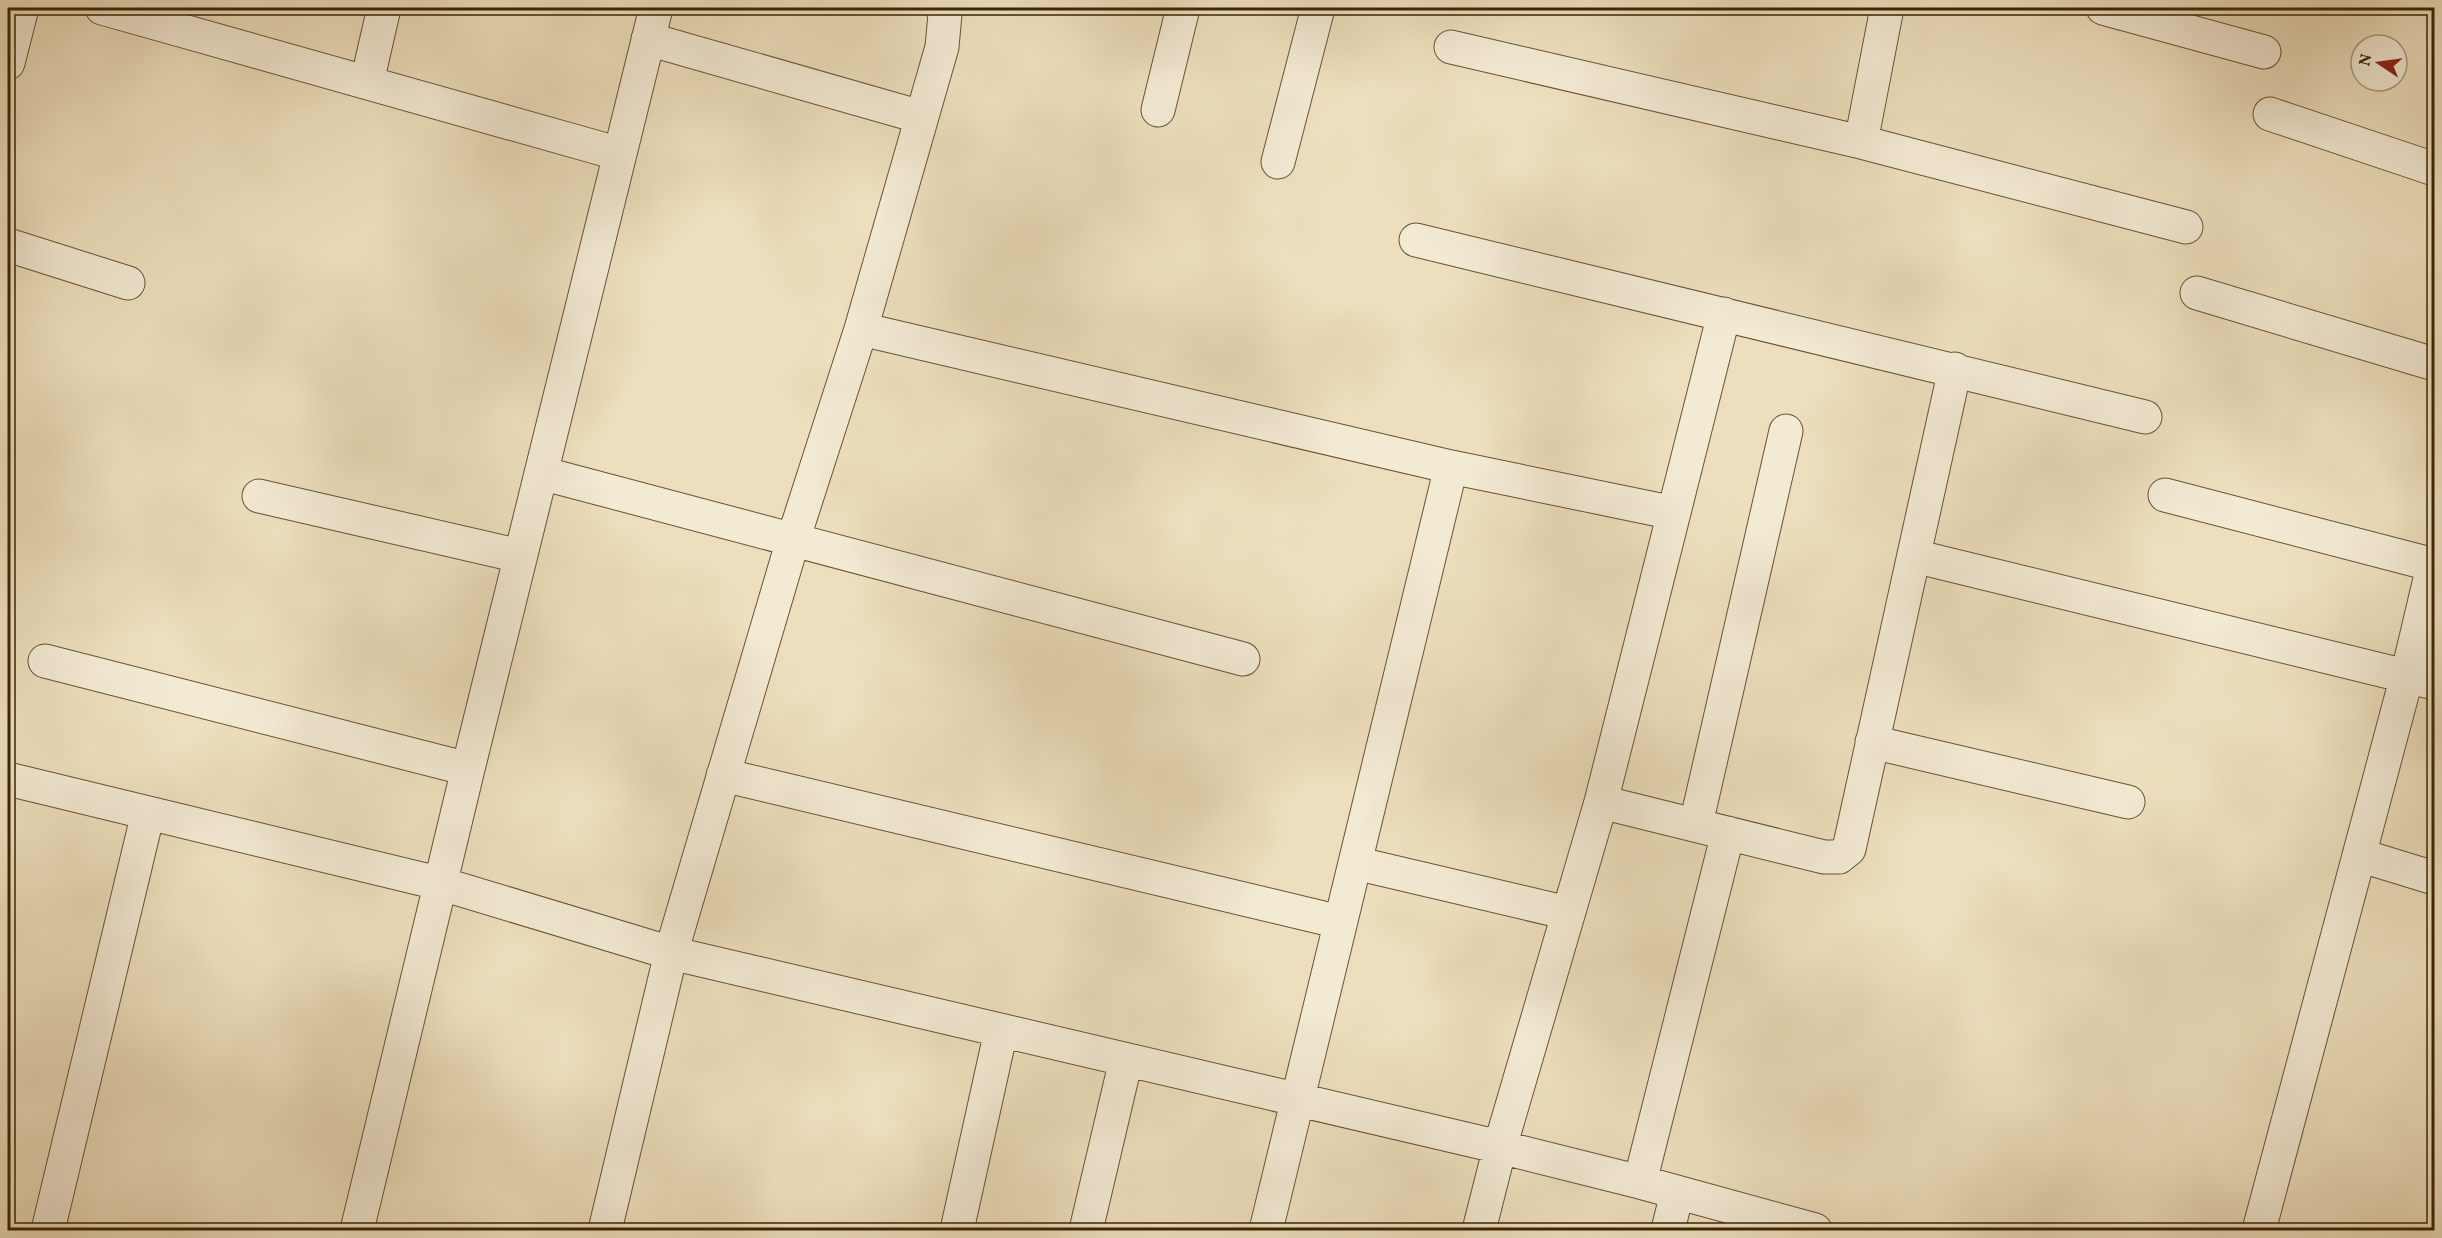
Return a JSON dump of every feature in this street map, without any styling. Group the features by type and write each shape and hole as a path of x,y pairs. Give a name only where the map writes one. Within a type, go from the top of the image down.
{"street":[{"path":"8,63 22,8"},
{"path":"108,8 620,154"},
{"path":"367,82 384,8"},
{"path":"357,1230 520,556 656,8"},
{"path":"605,1230 671,953 793,540 861,329 942,47 945,14 942,8"},
{"path":"1158,110 1183,8"},
{"path":"1278,162 1318,8"},
{"path":"1861,142 1887,8"},
{"path":"2103,8 2264,52"},
{"path":"648,39 921,117"},
{"path":"1451,47 1861,142 2186,227"},
{"path":"2270,114 2434,169"},
{"path":"1416,240 1955,369 2145,417"},
{"path":"8,245 128,283"},
{"path":"2197,293 2434,364"},
{"path":"1479,1230 1500,1147 1601,802 1724,314"},
{"path":"861,329 1451,467 1674,513"},
{"path":"1601,802 1824,857 1839,857 1849,849 1955,369"},
{"path":"1696,824 1786,431"},
{"path":"1266,1230 1451,467"},
{"path":"541,473 1243,660"},
{"path":"2164,495 2434,564 2421,680 2359,855 2259,1230"},
{"path":"259,496 520,556"},
{"path":"1914,556 2421,680"},
{"path":"45,661 468,769"},
{"path":"1872,742 2128,802"},
{"path":"723,775 1340,922"},
{"path":"8,779 442,884 671,953 1500,1147 1640,1182 1815,1230"},
{"path":"48,1230 148,813"},
{"path":"1640,1182 1728,833"},
{"path":"2359,855 2434,878"},
{"path":"1355,863 1568,913"},
{"path":"957,1230 1001,1031"},
{"path":"1086,1230 1126,1060"},
{"path":"1668,1230 1677,1193"}]}
